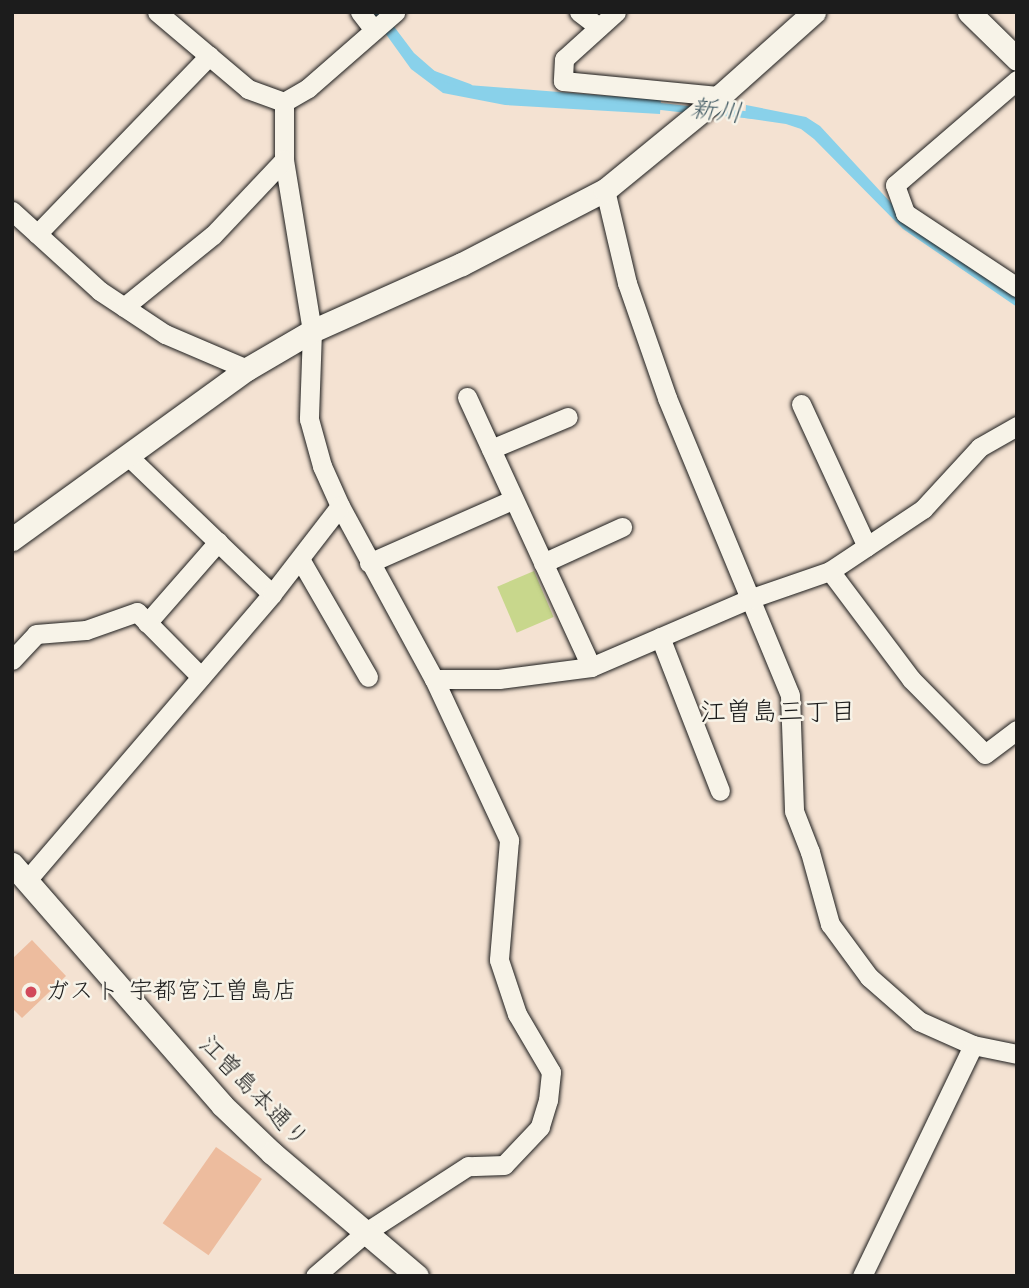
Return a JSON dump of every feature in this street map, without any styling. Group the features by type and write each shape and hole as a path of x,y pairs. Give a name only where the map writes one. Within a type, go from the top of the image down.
{"street":[{"path":"157,12 248,89 284,102"},
{"path":"360,12 374,30"},
{"path":"284,102 308,88 395,12"},
{"path":"579,12 599,27"},
{"path":"616,12 564,59 563,81 720,96"},
{"path":"12,539 247,369 312,331 462,264 605,190 720,96 814,12"},
{"path":"969,12 1017,59"},
{"path":"37,234 209,56"},
{"path":"1017,80 895,185 905,213 1017,287"},
{"path":"284,102 284,160 312,331 309,419 323,466 340,506 434,679 509,840 499,960 517,1014 551,1072 548,1100 540,1127 504,1165 468,1166 366,1232 315,1276"},
{"path":"124,307 213,235 284,160"},
{"path":"605,190 626,283 667,398 790,695 794,811 810,852 830,924 869,977 919,1021 974,1045 1017,1054"},
{"path":"12,211 100,291 165,334 247,369"},
{"path":"467,397 591,667"},
{"path":"801,404 867,547"},
{"path":"491,449 568,417"},
{"path":"434,679 499,679 591,667 749,599 830,571 923,509 981,447 1017,426"},
{"path":"128,455 272,594"},
{"path":"369,563 514,499"},
{"path":"19,872 201,677 272,594 340,506"},
{"path":"543,563 622,527"},
{"path":"147,623 218,542"},
{"path":"300,559 369,677"},
{"path":"830,571 911,679 985,754 1017,730"},
{"path":"12,660 36,634 86,630 136,612 201,677"},
{"path":"660,637 720,791"},
{"name":"江曽島本通り","path":"19,872 222,1105 272,1153 417,1276"},
{"path":"862,1276 974,1045"}],"green space":[{"path":"534,571 554,617 517,633 497,587"}],"water":[{"path":"370,12 383,12 414,53 445,80 455,84 661,100 660,114 505,105 443,93 411,69"},
{"path":"746,105 806,117 820,126 905,218 1017,296 1017,307 903,229 801,129 745,118"}],"building":[{"name":"ガスト 宇都宮江曽島店","path":"32,940 66,976 22,1018 12,1008 12,959"},
{"path":"216,1147 262,1179 209,1255 163,1223"}],"waterway":[{"name":"新川","path":"431,73 469,87"},
{"name":"新川","path":"652,105 696,110"},
{"name":"新川","path":"711,111 755,115"}],"place":[{"name":"ガスト 宇都宮江曽島店","path":"31,992"}],"district":[{"name":"江曽島三丁目","path":"778,713"}]}
